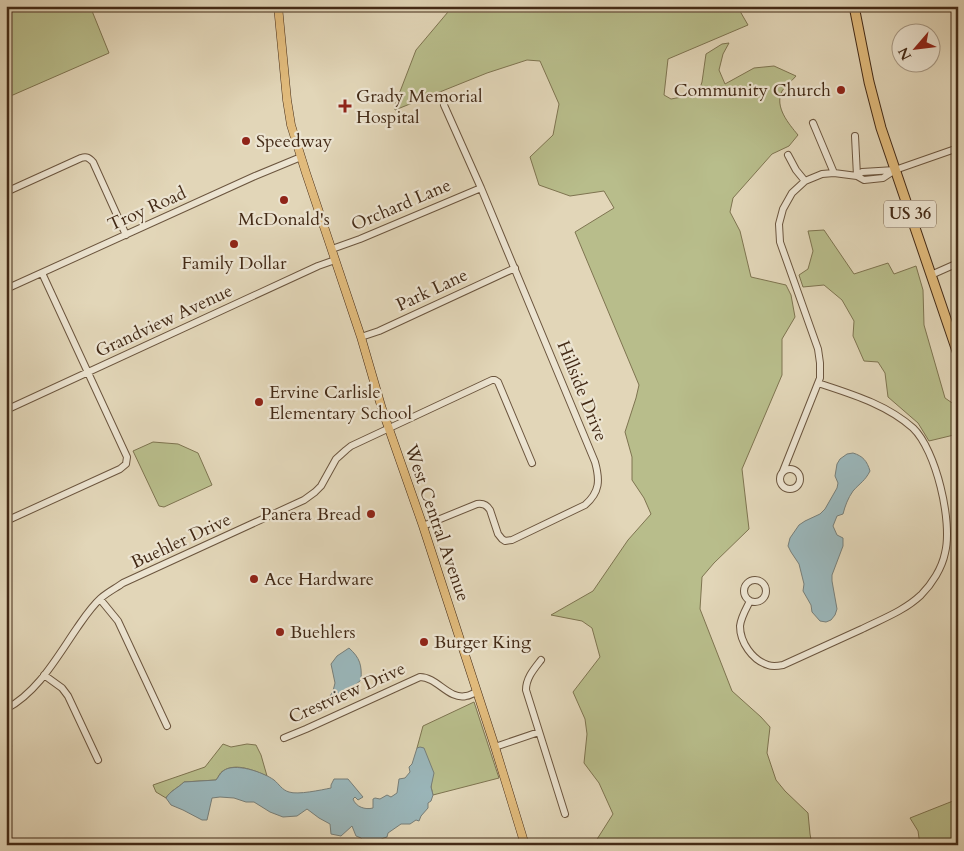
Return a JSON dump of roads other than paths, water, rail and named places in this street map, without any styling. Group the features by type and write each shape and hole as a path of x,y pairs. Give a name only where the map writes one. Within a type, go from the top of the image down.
{"highway":[{"name":"US 36","path":"854,6 869,82 881,128 958,354"}],"main road":[{"name":"West Central Avenue","path":"278,6 286,100 291,125 495,746 525,845"}],"street":[{"name":"Hillside Drive","path":"423,526 483,503 490,510 499,536 505,541 512,540 585,505 591,500 597,489 598,472 515,268 444,104"},
{"path":"813,123 834,172"},
{"path":"856,136 857,176"},
{"path":"783,472 820,378 820,363 818,349 780,242 779,224 783,209 792,193 805,181 822,174 834,172 857,176 864,180 883,178 895,170 958,148"},
{"path":"788,155 796,170 805,181"},
{"path":"6,192 87,157 93,162 126,234"},
{"name":"Troy Road","path":"6,289 301,157"},
{"name":"Orchard Lane","path":"332,249 481,188"},
{"name":"Grandview Avenue","path":"6,410 318,266 335,260"},
{"path":"930,275 958,263"},
{"name":"Park Lane","path":"361,338 515,268"},
{"path":"6,521 120,469 126,464 126,457 42,273"},
{"name":"Buehler Drive","path":"6,709 32,691 84,617 110,591 304,500 321,486 335,461 346,450 389,428 495,380 498,382 532,463"},
{"path":"750,601 740,624 743,641 755,658 760,662 775,667 899,611 920,596 930,584 939,570 945,555 948,538 943,499 932,461 918,434 883,408 869,401 818,383"},
{"path":"100,599 118,621 168,726"},
{"path":"541,660 529,676 526,690 565,814"},
{"path":"44,675 62,688 68,696 98,760"},
{"name":"Crestview Drive","path":"284,738 420,677 428,678 456,696 466,696 477,692"},
{"path":"495,746 539,732"}],"water":[{"path":"853,453 864,459 870,471 853,491 843,514 837,516 833,526 837,535 843,538 843,546 832,575 837,609 831,620 826,622 820,621 812,612 811,605 803,591 804,584 799,564 788,546 790,538 799,525 820,514 825,509 837,488 838,483 835,476 837,464 847,454"},
{"path":"349,648 360,662 361,680 342,694 329,698 335,683 331,664 337,656"},
{"path":"417,748 424,748 434,773 431,787 433,795 428,803 428,808 419,821 401,824 388,833 387,837 368,845 365,845 361,838 356,836 352,826 341,836 331,834 330,824 307,809 297,816 283,817 270,812 254,802 220,797 212,798 207,820 202,820 171,805 166,798 184,782 216,780 222,772 234,767 263,774 274,780 284,790 293,793 331,788 334,779 348,779 363,797 358,800 355,797 353,799 356,804 370,809 373,808 373,799 380,799 387,795 391,797 397,793 399,779 405,778 410,772 409,767 412,764"}],"place":[{"name":"Community Church","path":"841,90"},
{"name":"Grady Memorial Hospital","path":"345,106"},
{"name":"Speedway","path":"246,141"},
{"name":"McDonald's","path":"284,200"},
{"name":"Family Dollar","path":"234,244"},
{"name":"Ervine Carlisle Elementary School","path":"259,402"},
{"name":"Panera Bread","path":"371,514"},
{"name":"Ace Hardware","path":"254,579"},
{"name":"Buehlers","path":"280,632"},
{"name":"Burger King","path":"424,642"}]}
